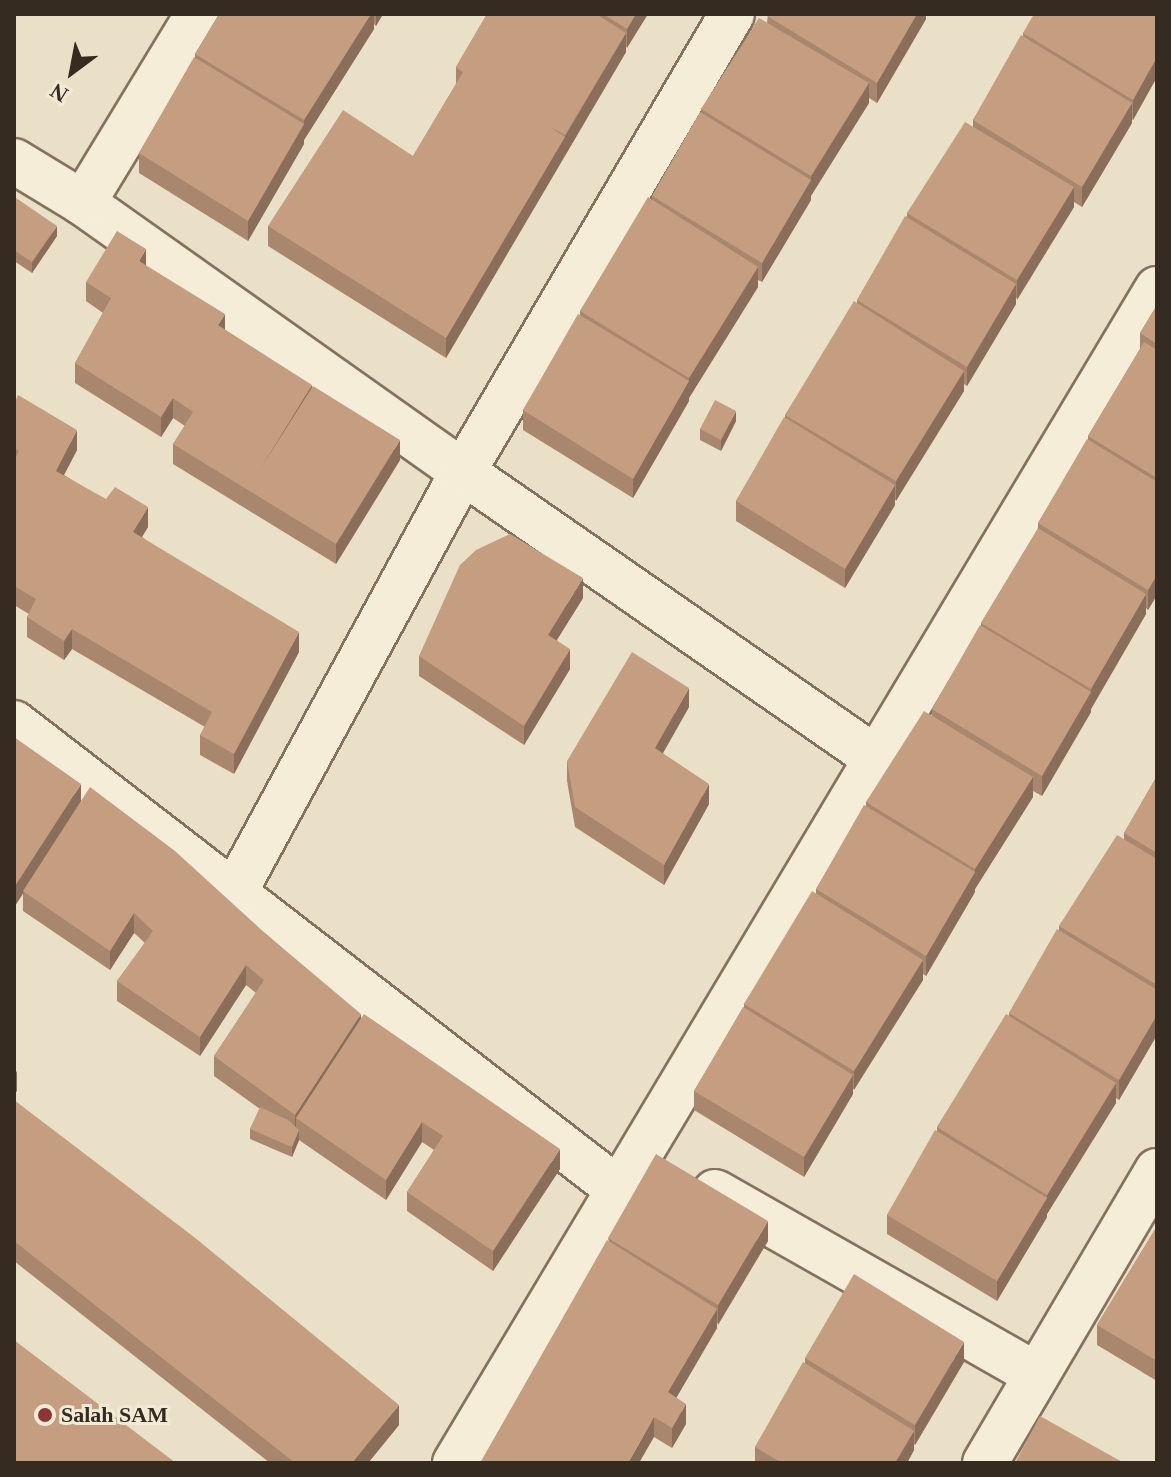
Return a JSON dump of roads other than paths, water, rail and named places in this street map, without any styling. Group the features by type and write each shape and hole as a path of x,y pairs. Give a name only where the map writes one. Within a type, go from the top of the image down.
{"street":[{"path":"83,203 198,14"},
{"path":"234,893 463,472 732,14"},
{"path":"14,161 83,203 877,759"},
{"path":"455,1463 619,1190 665,1164 877,759 1157,289"},
{"path":"14,723 619,1190"},
{"path":"665,1164 1037,1375"},
{"path":"985,1463 1157,1171"}],"place":[{"name":"Salah SAM","path":"45,1415"}]}
